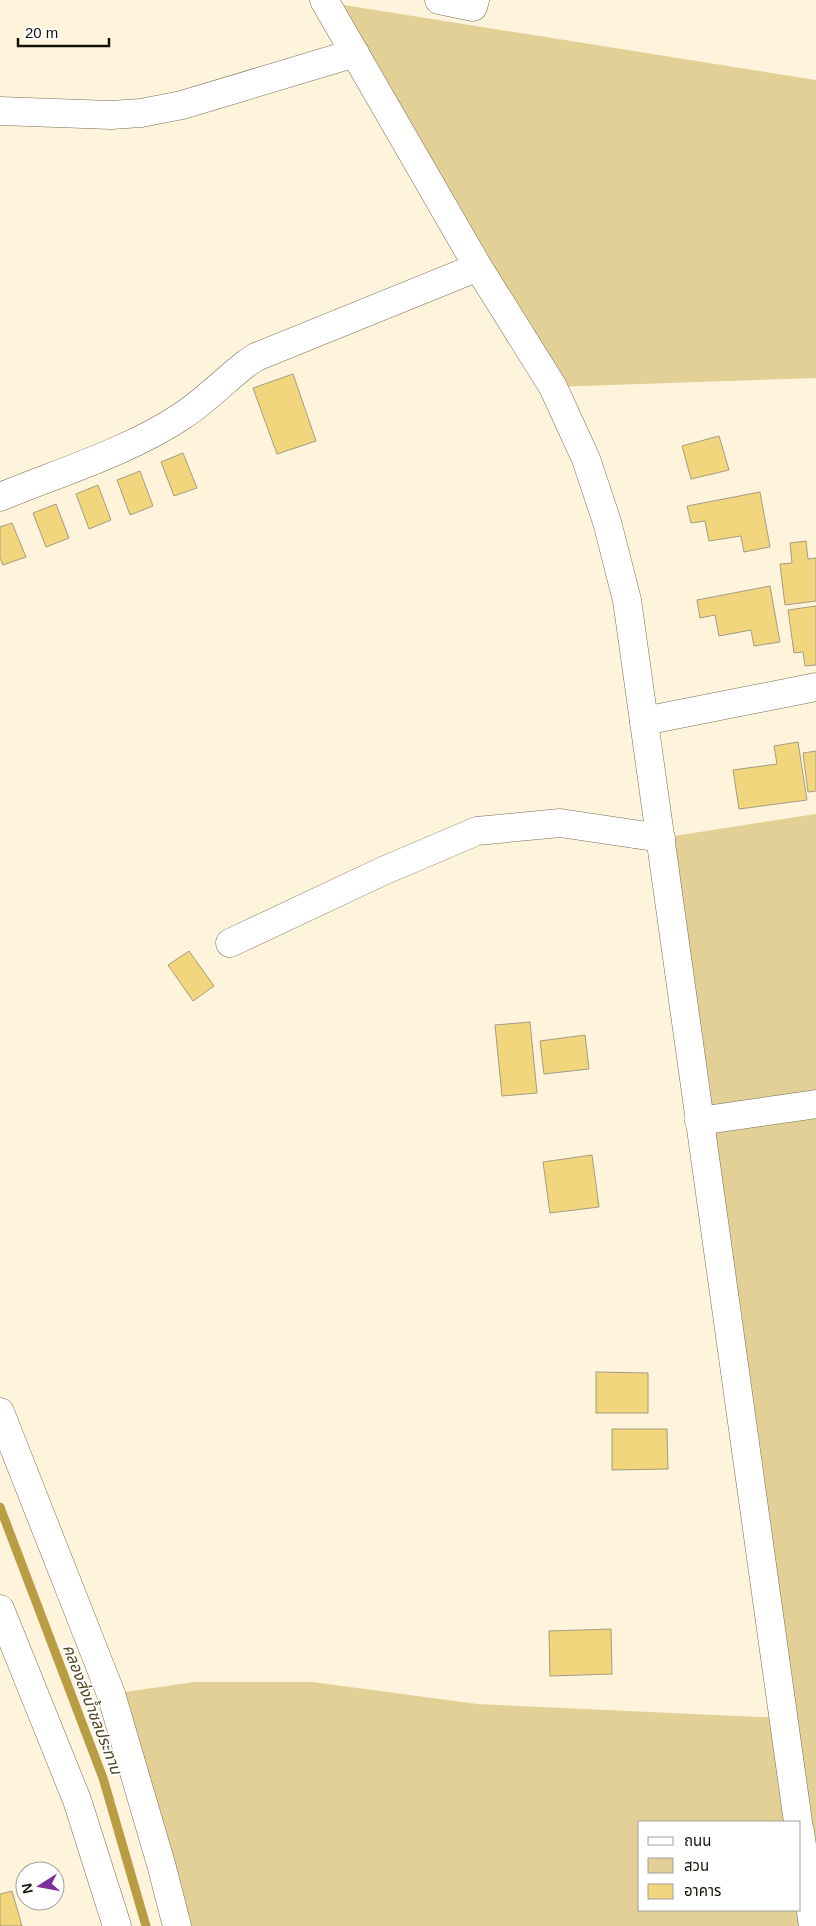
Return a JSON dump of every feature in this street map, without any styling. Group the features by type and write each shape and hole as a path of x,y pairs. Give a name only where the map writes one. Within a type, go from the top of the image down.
{"street":[{"path":"439,0 473,7 475,0"},
{"path":"327,1 478,267 553,387 586,459 607,522 627,600 798,1821"},
{"path":"0,111 111,116 141,113 182,105 355,53"},
{"path":"0,496 122,448 153,433 183,416 247,363 256,358 478,267"},
{"path":"644,721 816,687"},
{"path":"230,943 383,871 477,831 560,823 660,838"},
{"path":"699,1121 816,1104"},
{"path":"0,1412 111,1694 161,1864 177,1926"},
{"path":"0,1609 77,1800 117,1926"},
{"path":"801,1836 812,1894 813,1926"}],"green space":[{"path":"325,2 816,80 816,378 553,387"},
{"path":"816,814 816,1926 177,1926 111,1694 194,1682 312,1682 477,1704 783,1718 661,838"}],"building":[{"path":"293,374 316,441 277,454 253,388"},
{"path":"719,436 729,470 691,479 682,446"},
{"path":"183,453 197,488 174,496 161,462"},
{"path":"140,471 153,506 130,515 117,480"},
{"path":"98,485 111,520 89,529 76,494"},
{"path":"760,492 770,547 744,552 741,536 709,541 705,521 691,523 687,506"},
{"path":"56,504 69,538 46,547 33,513"},
{"path":"12,523 26,557 3,565 0,558 0,527"},
{"path":"806,541 808,559 816,558 816,601 785,605 780,564 792,563 790,543"},
{"path":"770,586 780,642 754,646 751,630 719,636 715,615 700,618 697,600"},
{"path":"816,606 816,665 805,666 803,652 794,653 788,610"},
{"path":"798,742 807,800 739,809 733,770 777,764 774,746"},
{"path":"816,751 816,791 808,792 803,753"},
{"path":"189,951 214,986 193,1001 168,965"},
{"path":"530,1022 537,1093 502,1096 495,1025"},
{"path":"585,1035 589,1069 544,1074 540,1041"},
{"path":"592,1155 599,1207 550,1213 543,1162"},
{"path":"596,1372 648,1373 648,1413 596,1413"},
{"path":"612,1429 667,1429 668,1469 612,1470"},
{"path":"611,1629 612,1674 550,1676 549,1631"},
{"path":"12,1891 15,1911 18,1911 22,1926 0,1926 0,1894"}],"waterway":[{"name":"คลองส่งน้ำชลประทาน","path":"0,1507 103,1778 146,1926"}]}
